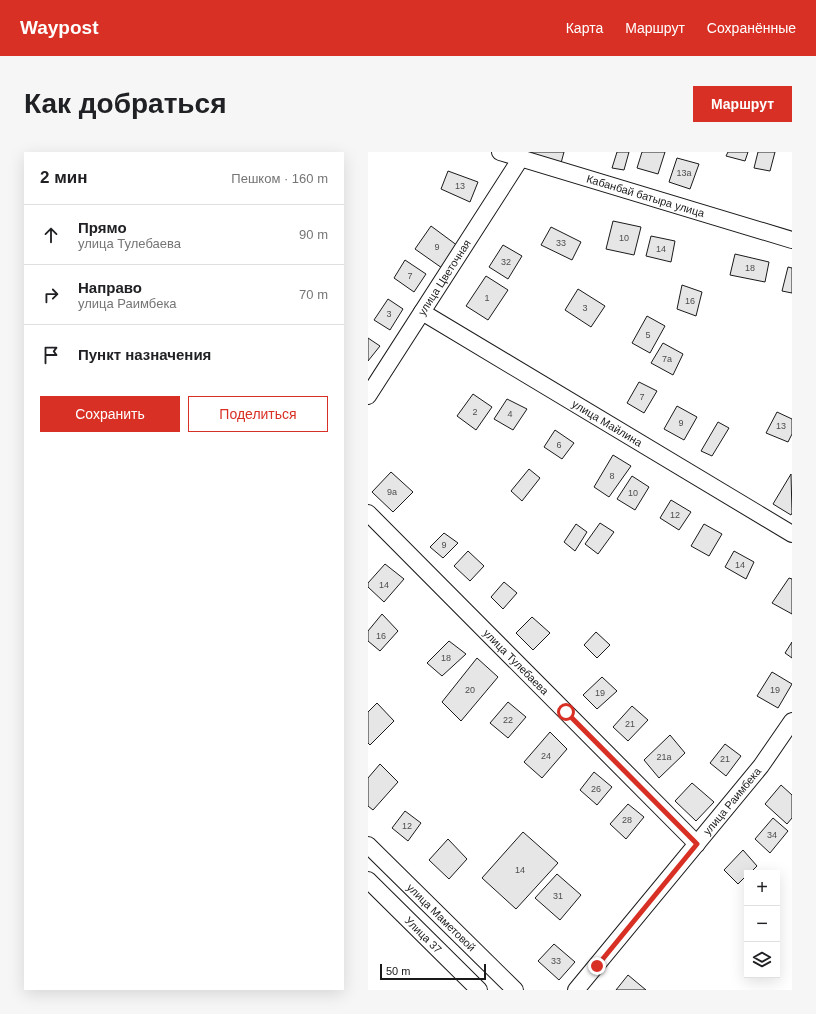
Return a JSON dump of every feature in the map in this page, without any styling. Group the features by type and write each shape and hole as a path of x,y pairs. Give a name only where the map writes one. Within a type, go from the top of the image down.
{"street":[{"name":"Кабанбай батыра улица","path":"500,152 792,240"},
{"name":"улица Цветочная","path":"368,396 521,158"},
{"name":"улица Майлина","path":"422,312 792,534"},
{"name":"улица Тулебаева","path":"368,514 697,844"},
{"name":"улица Раимбека","path":"576,990 761,766 792,721"},
{"name":"улица Маметовой","path":"368,845 515,990"},
{"name":"Улица 37","path":"368,880 479,990"}],"building":[{"path":"532,152 564,152 561,163 531,155"},
{"path":"617,152 629,152 624,170 612,168"},
{"path":"642,152 665,152 658,174 637,168"},
{"path":"728,152 748,152 745,161 726,156"},
{"path":"758,152 775,152 770,171 754,168"},
{"path":"677,158 699,164 690,189 669,182"},
{"path":"448,171 478,182 470,202 441,189"},
{"path":"613,221 641,227 634,255 606,249"},
{"path":"431,226 458,246 442,268 415,249"},
{"path":"551,227 581,242 572,260 541,245"},
{"path":"651,236 675,241 671,262 646,256"},
{"path":"503,245 522,256 508,279 489,267"},
{"path":"735,254 769,262 765,282 730,275"},
{"path":"405,260 426,274 414,292 394,278"},
{"path":"788,267 792,268 792,293 782,291"},
{"path":"486,276 508,290 488,320 466,306"},
{"path":"682,285 702,292 696,316 677,309"},
{"path":"578,289 605,306 591,327 565,310"},
{"path":"388,299 403,309 390,330 374,320"},
{"path":"647,316 665,326 650,353 632,343"},
{"path":"368,338 380,346 368,361"},
{"path":"663,343 683,354 673,375 651,363"},
{"path":"639,382 657,391 644,413 627,403"},
{"path":"473,394 492,407 476,430 457,416"},
{"path":"507,399 527,409 513,430 494,419"},
{"path":"677,406 697,417 684,440 664,429"},
{"path":"777,412 792,419 792,434 788,442 766,433"},
{"path":"718,422 729,428 712,456 701,451"},
{"path":"555,430 574,443 562,459 544,447"},
{"path":"613,455 631,466 609,497 594,487"},
{"path":"529,469 540,478 522,501 511,491"},
{"path":"391,472 413,492 393,512 372,492"},
{"path":"791,474 792,513 791,515 773,504"},
{"path":"632,476 649,487 635,510 617,499"},
{"path":"671,500 691,512 679,530 660,518"},
{"path":"600,523 614,532 598,554 585,544"},
{"path":"576,524 587,532 575,551 564,542"},
{"path":"704,524 722,534 709,556 691,546"},
{"path":"444,533 458,543 443,558 430,547"},
{"path":"468,551 484,566 470,581 454,566"},
{"path":"734,551 754,562 746,579 725,567"},
{"path":"385,564 404,579 384,602 368,587 368,583"},
{"path":"789,578 792,579 792,614 772,603"},
{"path":"504,582 517,593 503,609 491,597"},
{"path":"382,614 398,631 380,651 368,641 368,631"},
{"path":"532,617 550,633 533,650 516,633"},
{"path":"596,632 610,645 597,658 584,645"},
{"path":"449,641 466,654 442,676 427,663"},
{"path":"792,642 792,658 785,653"},
{"path":"477,658 498,677 461,721 442,702"},
{"path":"772,672 792,684 778,708 757,696"},
{"path":"602,677 617,691 597,709 583,695"},
{"path":"508,702 526,717 508,738 490,723"},
{"path":"377,703 394,721 370,745 368,743 368,712"},
{"path":"632,706 648,720 628,741 613,727"},
{"path":"550,732 567,749 542,778 524,762"},
{"path":"670,735 685,753 659,778 644,760"},
{"path":"725,744 741,756 726,776 710,763"},
{"path":"380,764 398,782 373,810 368,806 368,778"},
{"path":"594,772 612,787 597,805 580,790"},
{"path":"692,783 714,802 696,821 675,801"},
{"path":"781,785 792,795 792,818 787,824 765,804"},
{"path":"628,804 644,817 626,839 610,824"},
{"path":"405,811 421,823 408,841 392,828"},
{"path":"773,818 788,831 770,853 755,839"},
{"path":"523,832 558,863 516,909 482,878"},
{"path":"448,839 467,859 449,879 429,860"},
{"path":"743,850 757,866 753,870 744,870 744,878 738,884 724,870"},
{"path":"557,874 581,895 560,920 535,898"},
{"path":"554,944 575,962 559,980 538,961"},
{"path":"628,975 646,990 616,990"}],"route":[{"path":"566,712 697,844 597,966"}]}
